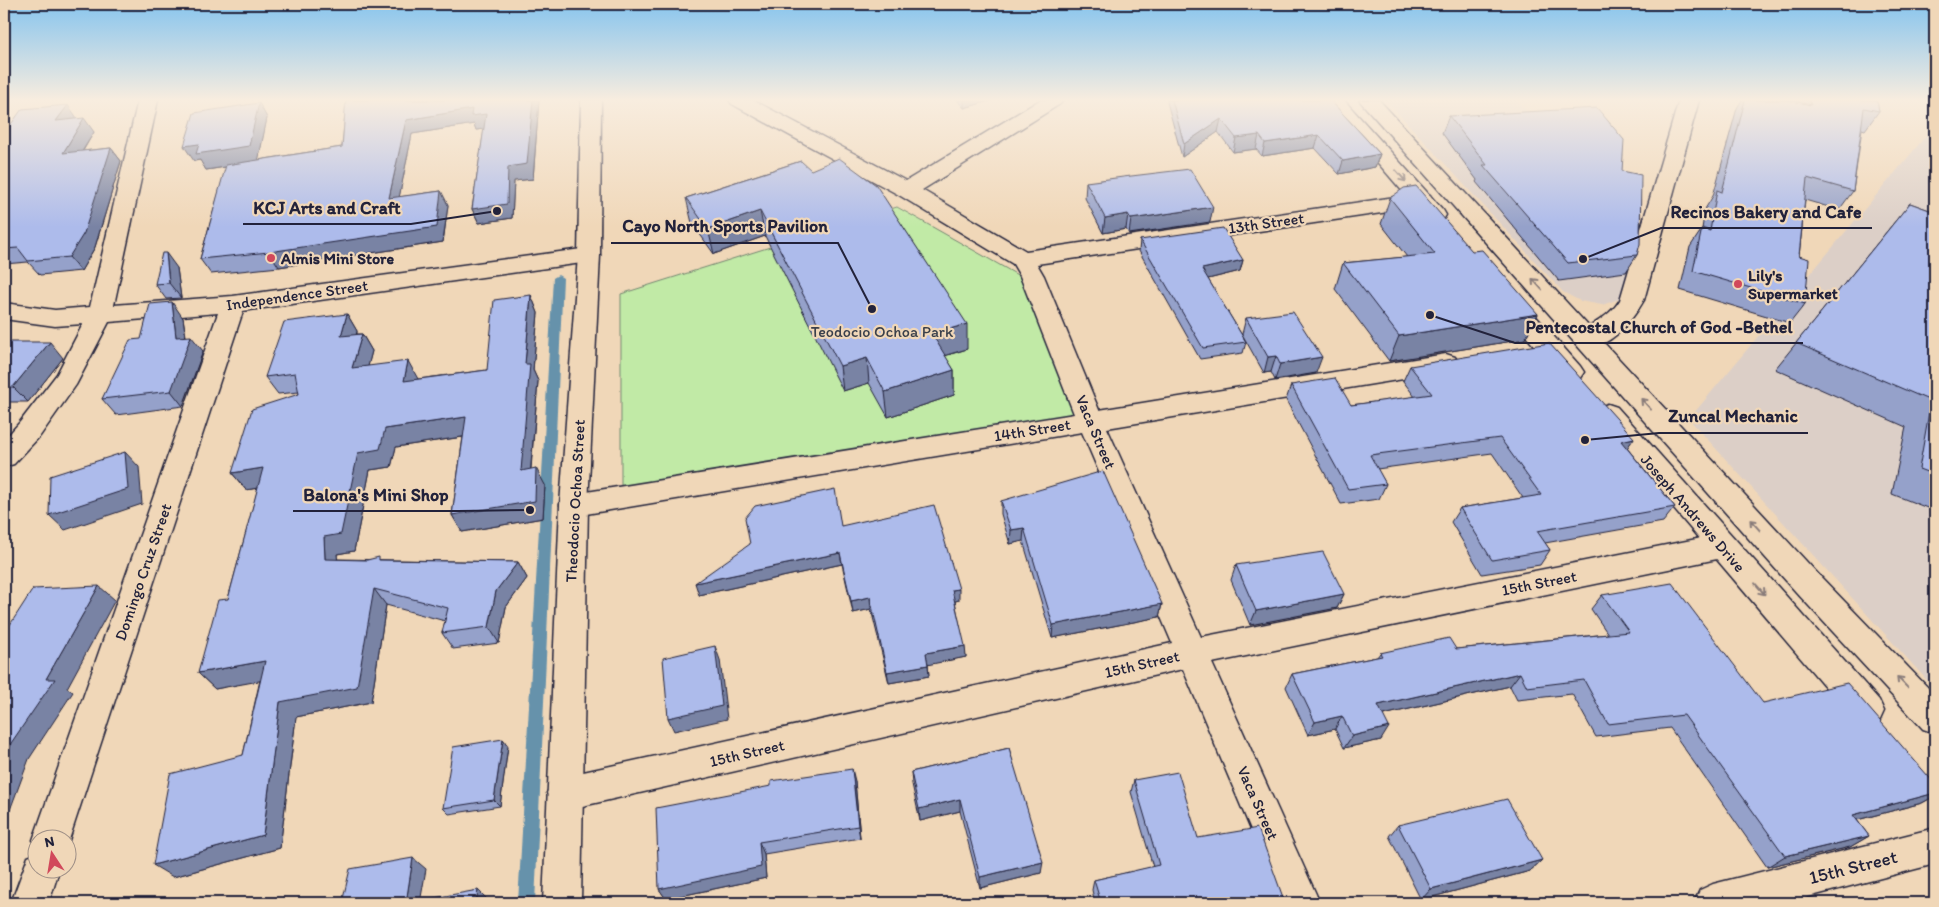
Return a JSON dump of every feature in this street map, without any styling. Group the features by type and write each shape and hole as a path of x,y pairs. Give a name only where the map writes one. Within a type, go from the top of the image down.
{"main road":[{"path":"4,457 30,429 67,379 100,315 139,142"},
{"name":"Theodocio Ochoa Street","path":"562,903 574,505 589,255 590,142"},
{"path":"818,142 907,190 1022,259"},
{"path":"907,190 984,142"},
{"path":"1371,142 1453,236"},
{"path":"1408,142 1808,583 1935,718"},
{"path":"1588,340 1612,326 1624,314 1632,300 1677,142"},
{"name":"13th Street","path":"1022,259 1422,200"},
{"name":"Independence Street","path":"4,311 54,318 233,304 589,255"},
{"name":"Vaca Street","path":"1022,259 1032,276 1090,420 1301,903"},
{"name":"Joseph Andrews Drive","path":"1492,280 1883,730"},
{"name":"Domingo Cruz Street","path":"55,830 233,304"},
{"path":"1521,351 1549,346"},
{"name":"14th Street","path":"574,505 1472,359"},
{"name":"15th Street","path":"565,793 1192,653 1722,546"},
{"name":"15th Street","path":"1713,903 1935,846"},
{"path":"30,903 38,880"}],"shaded area":[{"path":"1425,142 1555,142 1638,225 1622,298 1602,305 1580,301 1563,292"},
{"path":"1921,142 1935,142 1935,689 1689,419"}],"green space":[{"name":"Teodocio Ochoa Park","path":"897,207 1021,277 1075,414 621,488 621,294"}],"building":[{"path":"4,142 69,142 63,153 111,148 84,233 69,257 28,261 18,248 4,249"},
{"path":"185,142 250,142 249,146 196,154 199,144 184,146"},
{"path":"342,142 401,142 389,198 441,191 437,227 269,252 200,259 226,165 342,147"},
{"path":"482,142 529,142 527,164 508,167 507,204 472,209"},
{"path":"1326,142 1369,142 1380,154 1343,161"},
{"path":"1469,142 1624,142 1622,171 1641,175 1640,244 1637,255 1568,263 1483,165 1487,165"},
{"path":"1734,142 1859,142 1853,191 1807,178 1799,256 1809,259 1805,304 1693,271 1702,228 1710,231 1717,190 1722,192"},
{"path":"839,158 876,185 967,324 932,334 954,370 885,392 867,358 840,366 760,211 708,229 686,198 801,161 811,170"},
{"path":"1190,169 1213,207 1131,219 1128,214 1105,218 1086,182 1123,177"},
{"path":"1416,186 1472,251 1482,250 1538,314 1399,336 1343,263 1435,254 1390,198 1404,188"},
{"path":"1910,203 1935,212 1935,475 1919,469 1931,401 1796,343"},
{"path":"1223,228 1243,260 1202,269 1246,342 1203,348 1140,240"},
{"path":"162,253 166,253 169,283 155,284"},
{"path":"531,295 525,364 530,364 521,471 536,468 535,501 452,515 466,417 385,429 380,449 358,453 341,534 324,537 325,559 367,560 379,557 379,560 518,562 496,591 489,627 442,633 448,608 374,589 357,687 280,702 263,835 153,865 170,774 243,755 265,661 198,673 218,600 228,599 263,468 232,473 252,409 299,394 295,373 265,377 284,322 347,314 341,336 362,334 352,368 408,361 404,381 487,370 494,300"},
{"path":"172,302 176,337 191,336 171,391 102,399 130,340 141,339 150,304"},
{"path":"1293,312 1322,357 1280,364 1276,356 1268,357 1246,318"},
{"path":"4,342 50,342 13,387 4,387"},
{"path":"1549,343 1634,438 1621,441 1675,507 1537,531 1550,550 1492,560 1460,508 1541,495 1500,438 1370,455 1386,484 1348,489 1291,385 1335,378 1351,405 1432,394 1410,366"},
{"path":"125,452 128,489 49,515 50,476"},
{"path":"1103,471 1162,604 1053,625 1024,528 1011,530 1001,501"},
{"path":"835,489 841,526 934,505 959,589 952,590 965,646 926,653 928,665 887,672 870,597 851,601 840,553 695,583 750,544 745,518 755,506"},
{"path":"1323,552 1344,594 1256,611 1236,565"},
{"path":"1672,583 1763,703 1847,683 1935,784 1935,793 1853,815 1869,836 1785,856 1684,715 1608,724 1584,680 1527,687 1520,673 1378,705 1389,727 1352,736 1342,716 1315,722 1292,674 1382,656 1380,653 1449,638 1456,649 1629,632 1602,595"},
{"path":"99,586 46,679 55,679 9,746 4,761 4,634 33,589"},
{"path":"715,646 722,706 668,718 663,658"},
{"path":"503,739 494,800 443,808 453,747"},
{"path":"1009,748 1043,862 980,877 960,799 919,809 911,772"},
{"path":"852,769 858,826 759,842 761,867 659,889 656,808 771,786 771,781"},
{"path":"1178,772 1198,838 1258,828 1285,903 1101,903 1094,880 1159,865 1134,780"},
{"path":"1507,799 1542,860 1431,889 1398,825"},
{"path":"413,858 406,903 342,903 350,869"},
{"path":"478,890 476,903 406,903"}],"waterway":[{"path":"526,903 558,278"}],"place":[{"name":"KCJ Arts and Craft","path":"497,211"},
{"name":"Almis Mini Store","path":"271,258"},
{"name":"Recinos Bakery and Cafe","path":"1583,259"},
{"name":"Lily's Supermarket","path":"1738,284"},
{"name":"Cayo North Sports Pavilion","path":"872,309"},
{"name":"Pentecostal Church of God -Bethel","path":"1430,315"},
{"name":"Zuncal Mechanic","path":"1585,440"},
{"name":"Balona's Mini Shop","path":"530,510"}]}
